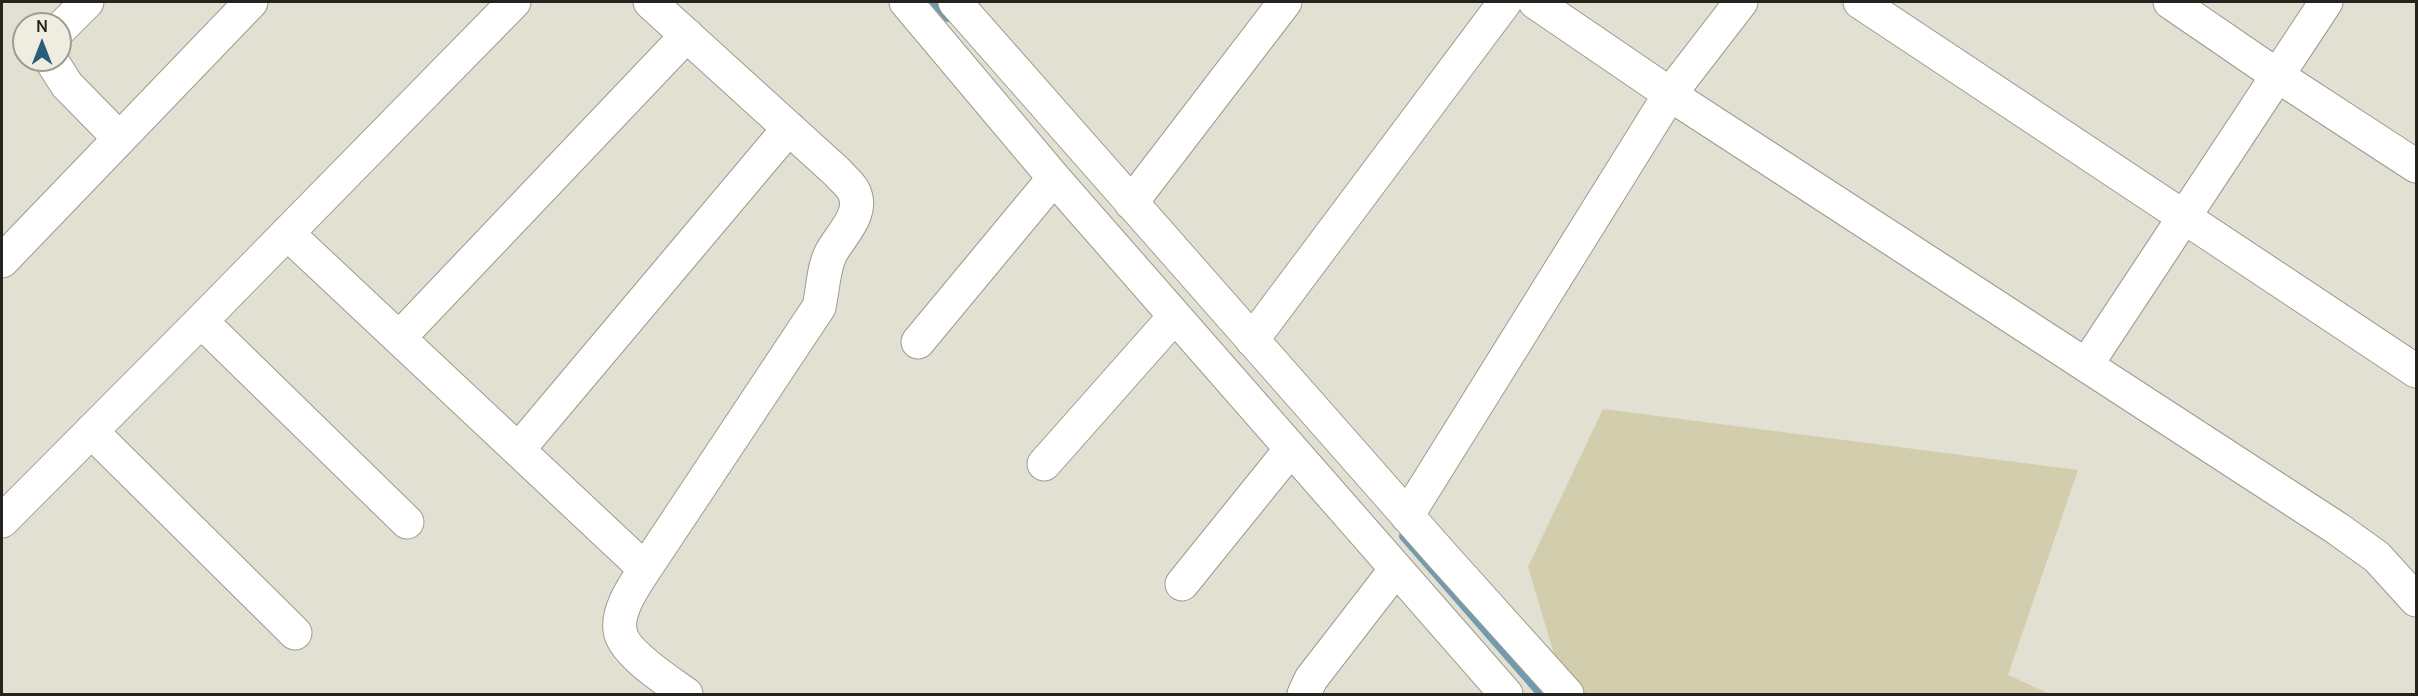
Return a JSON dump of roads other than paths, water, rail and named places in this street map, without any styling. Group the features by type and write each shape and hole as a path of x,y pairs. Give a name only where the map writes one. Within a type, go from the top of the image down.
{"street":[{"path":"72,17 87,2"},
{"path":"2,261 251,2"},
{"path":"2,521 514,2"},
{"path":"650,2 854,190 856,210 851,224 831,253 819,308 645,569 623,610 620,630 626,646 668,689"},
{"path":"906,2 1054,178 1506,694"},
{"path":"1131,203 1286,2"},
{"path":"1252,340 1505,2"},
{"path":"1535,2 1670,94 2346,534 2377,557 2398,577 2416,600"},
{"path":"1407,516 1670,94 1741,2"},
{"path":"1860,2 2416,371"},
{"path":"2170,2 2416,166"},
{"path":"2087,364 2326,2"},
{"path":"966,6 1131,203 1567,694"},
{"path":"399,338 687,35"},
{"path":"59,72 67,85 119,138"},
{"path":"518,450 789,128"},
{"path":"918,342 1054,178"},
{"path":"287,233 645,569"},
{"path":"1044,464 1175,316"},
{"path":"201,321 407,522"},
{"path":"91,431 295,633"},
{"path":"1182,584 1291,449"},
{"path":"1304,694 1311,679 1396,569"}],"waterway":[{"path":"935,2 948,17"},
{"path":"1404,536 1542,694"}]}
